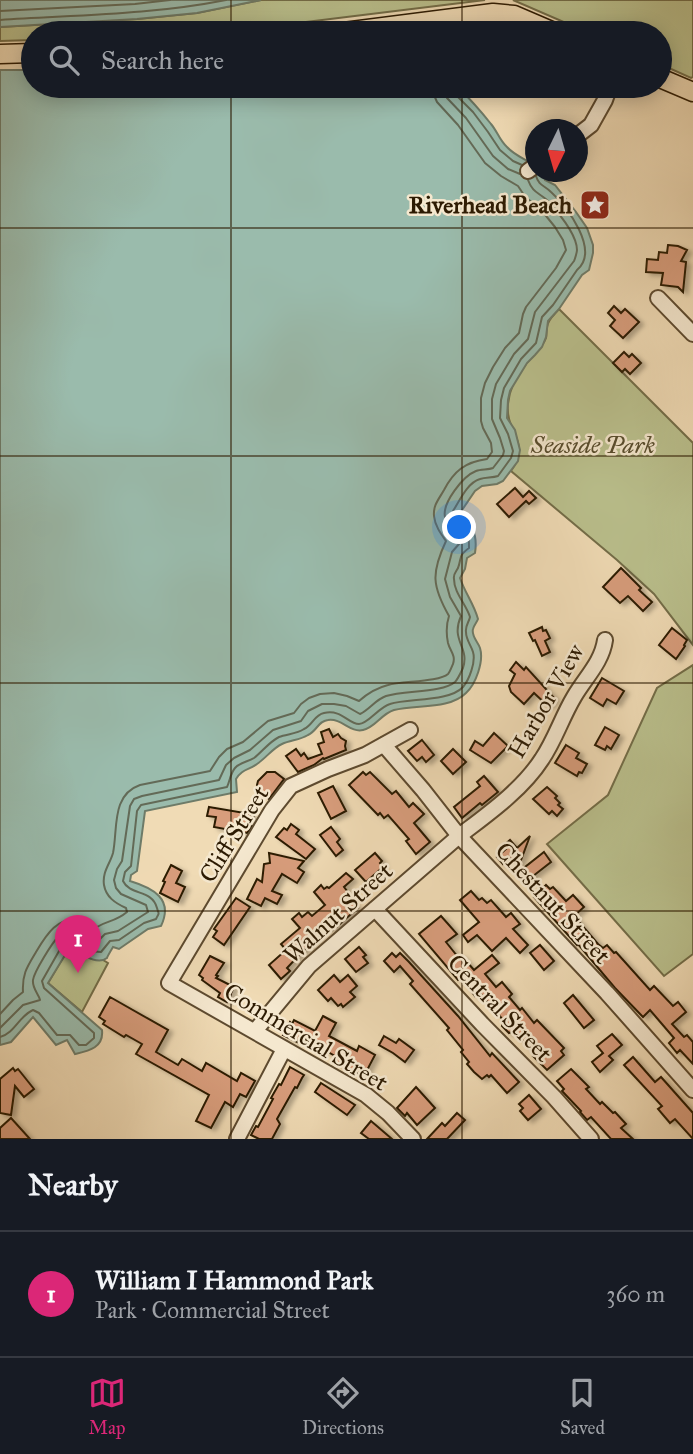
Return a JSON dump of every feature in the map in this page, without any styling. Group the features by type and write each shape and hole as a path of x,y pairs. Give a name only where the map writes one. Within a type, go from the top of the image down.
{"main road":[{"path":"433,21 498,13 527,21"},
{"path":"0,54 21,53"},
{"path":"672,83 693,92"}],"street":[{"path":"588,127 606,98"},
{"path":"659,298 693,334"},
{"name":"Harbor View","path":"459,836 521,786 534,771 560,727 573,698 594,668 605,640"},
{"name":"Cliff Street","path":"169,983 272,810 291,786 365,755 410,730"},
{"name":"Chestnut Street","path":"384,745 459,836 616,1003 693,1090"},
{"name":"Walnut Street","path":"255,1031 309,966 459,836"},
{"name":"Central Street","path":"375,909 591,1139"},
{"name":"Commercial Street","path":"169,983 366,1095 388,1113 410,1138"},
{"path":"240,1138 284,1049"}],"green space":[{"path":"261,0 485,0 314,21 103,21 197,13"},
{"path":"513,0 693,0 693,77 672,69 672,21 561,21"},
{"path":"21,26 21,40 0,41 0,27"},
{"name":"Seaside Park","path":"559,309 693,443 693,645 654,594 511,471 519,452 508,414 510,393 520,373 540,349 546,338 549,322"},
{"path":"693,665 693,954 664,976 547,844 608,795 657,688"},
{"path":"70,946 79,948 77,951 108,963 82,1012 48,983"}],"water":[{"path":"0,0 261,0 197,13 103,21 21,21 21,26 0,27"},
{"path":"0,70 21,70 21,98 468,98 505,145 525,160 525,182 549,182 555,185 587,228 593,245 589,270 582,275 548,321 542,347 527,363 510,391 507,418 515,430 520,450 518,461 503,481 482,486 475,491 460,513 472,529 476,543 475,553 467,558 460,578 478,619 473,632 480,648 481,659 473,684 466,693 451,702 394,710 363,730 354,729 338,721 325,721 302,738 279,746 241,773 236,779 237,792 145,811 137,871 131,875 130,881 159,896 165,909 161,926 148,929 119,949 113,947 103,960 88,957 77,951 79,948 75,945 70,947 48,983 102,1030 98,1045 75,1054 67,1040 56,1045 33,1017 11,1042 0,1045"}],"building":[{"path":"668,245 687,250 681,261 686,262 683,292 678,287 661,285 663,273 646,272 647,259 658,260 659,252 667,253"},
{"path":"614,306 621,313 625,309 639,322 623,338 610,326 615,320 608,313"},
{"path":"624,352 629,357 632,354 641,363 630,374 625,369 622,372 613,363"},
{"path":"515,488 523,497 529,491 536,498 529,504 526,501 509,517 497,504"},
{"path":"621,568 652,602 643,611 628,596 620,603 603,587"},
{"path":"542,627 550,638 545,641 550,652 542,656 529,633"},
{"path":"672,628 687,640 676,659 659,645"},
{"path":"516,662 524,670 526,667 555,699 548,706 534,693 524,704 511,692 509,686 515,674 510,670"},
{"path":"602,678 624,691 616,704 607,699 603,706 590,698"},
{"path":"605,727 619,735 611,749 607,746 605,750 595,745"},
{"path":"329,729 333,737 338,734 346,741 346,750 323,758 298,772 286,756 296,749 301,756 304,753 308,759 322,754 318,744 324,742 321,732"},
{"path":"494,733 508,746 491,763 470,750 475,741 483,746"},
{"path":"422,740 434,755 426,762 422,757 417,761 408,751"},
{"path":"566,745 579,753 576,758 587,764 577,776 555,763"},
{"path":"453,749 466,762 453,774 441,761"},
{"path":"267,772 275,772 284,779 269,799 257,785"},
{"path":"363,772 366,775 370,772 392,794 396,791 409,807 413,803 424,814 414,823 430,842 416,854 406,841 409,839 388,815 384,818 380,813 378,815 349,785"},
{"path":"484,776 498,792 462,818 454,807 480,786 477,782"},
{"path":"333,786 346,811 331,819 318,793"},
{"path":"547,787 557,796 555,798 560,803 558,805 563,809 557,816 552,811 549,814 533,799"},
{"path":"209,807 245,811 254,817 250,824 252,826 247,833 214,827 216,817 207,816"},
{"path":"291,824 299,830 296,834 315,849 306,859 276,837"},
{"path":"331,827 340,839 337,842 343,850 336,856 320,835"},
{"path":"530,836 518,868 510,858 503,864 497,857 506,849 503,846 510,840 517,848"},
{"path":"544,852 551,862 528,880 520,871"},
{"path":"269,853 304,861 298,868 304,872 297,883 282,874 272,891 282,895 277,904 265,898 261,906 247,899 257,879 262,882 264,864 270,863"},
{"path":"375,853 382,861 380,863 383,867 366,882 355,870"},
{"path":"171,865 182,871 176,883 185,887 178,902 160,893"},
{"path":"346,873 353,879 344,887 358,908 333,930 330,927 302,952 287,968 290,971 281,979 269,965 286,950 281,944 300,928 292,919 299,913 302,917 308,912 312,916 325,905 314,892 321,885 324,889 329,888"},
{"path":"546,885 550,889 553,887 566,901 573,895 584,907 574,916 598,944 603,948 607,945 616,952 650,990 654,986 673,1006 678,1002 686,1012 672,1024 693,1042 693,1064 680,1050 677,1053 669,1043 674,1038 650,1010 643,1017 534,897"},
{"path":"471,891 479,900 482,898 487,903 491,900 506,917 511,913 520,924 513,929 528,945 520,953 506,938 492,951 477,935 468,942 463,935 479,922 460,900"},
{"path":"236,898 250,907 224,945 213,937 217,931 214,929"},
{"path":"441,916 457,934 446,942 458,957 461,955 474,970 492,955 499,963 485,974 496,987 502,982 512,994 509,997 520,1010 522,1008 534,1023 537,1020 564,1048 561,1051 564,1055 547,1070 514,1031 509,1033 502,1026 504,1021 479,992 475,996 461,978 458,980 419,934"},
{"path":"540,945 554,961 544,970 530,953"},
{"path":"359,947 366,955 363,957 368,963 356,972 345,959"},
{"path":"392,953 396,957 400,953 409,962 490,1056 492,1053 519,1082 507,1093 491,1075 482,1079 467,1064 469,1062 461,1052 463,1050 447,1030 449,1028 410,984 413,981 400,966 394,972 384,961"},
{"path":"210,956 224,963 216,978 234,987 227,1002 218,997 220,993 199,975"},
{"path":"334,975 340,982 348,975 357,986 350,992 355,997 343,1007 341,1004 338,1006 331,998 328,1001 318,990"},
{"path":"573,995 594,1020 584,1028 564,1003"},
{"path":"110,997 168,1030 156,1052 178,1065 182,1059 202,1071 206,1063 237,1081 241,1073 255,1081 246,1097 240,1094 233,1107 225,1102 211,1128 196,1121 209,1095 136,1054 142,1044 103,1024 105,1021 99,1017"},
{"path":"323,1016 336,1023 329,1036 357,1051 359,1046 375,1055 364,1076 332,1061 335,1056 300,1036 297,1042 283,1035 294,1020 315,1031"},
{"path":"612,1034 622,1045 609,1056 613,1060 600,1072 592,1062 603,1053 597,1046"},
{"path":"384,1036 396,1043 399,1039 414,1050 405,1062 379,1045"},
{"path":"633,1057 655,1082 661,1077 693,1113 693,1139 675,1119 670,1123 658,1109 662,1106 624,1065"},
{"path":"290,1067 304,1075 277,1119 280,1124 272,1139 259,1139 251,1135 256,1126 258,1127 273,1099 271,1098"},
{"path":"13,1068 15,1071 18,1069 34,1089 24,1097 15,1086 11,1115 0,1113 0,1079"},
{"path":"571,1069 589,1087 586,1089 600,1104 602,1102 615,1112 626,1124 621,1128 633,1139 611,1139 591,1117 587,1120 562,1091 564,1089 557,1081"},
{"path":"321,1083 355,1105 347,1115 315,1092"},
{"path":"416,1087 435,1108 417,1125 407,1113 405,1116 397,1108"},
{"path":"529,1095 541,1109 528,1120 520,1111 523,1108 519,1104"},
{"path":"457,1113 465,1120 447,1139 427,1139 442,1123 445,1126"},
{"path":"11,1118 30,1139 0,1139 0,1128"},
{"path":"371,1121 392,1139 369,1139 361,1133"}],"place":[{"name":"Riverhead Beach","path":"595,205"},
{"name":"William I Hammond Park","path":"78,973"}]}
